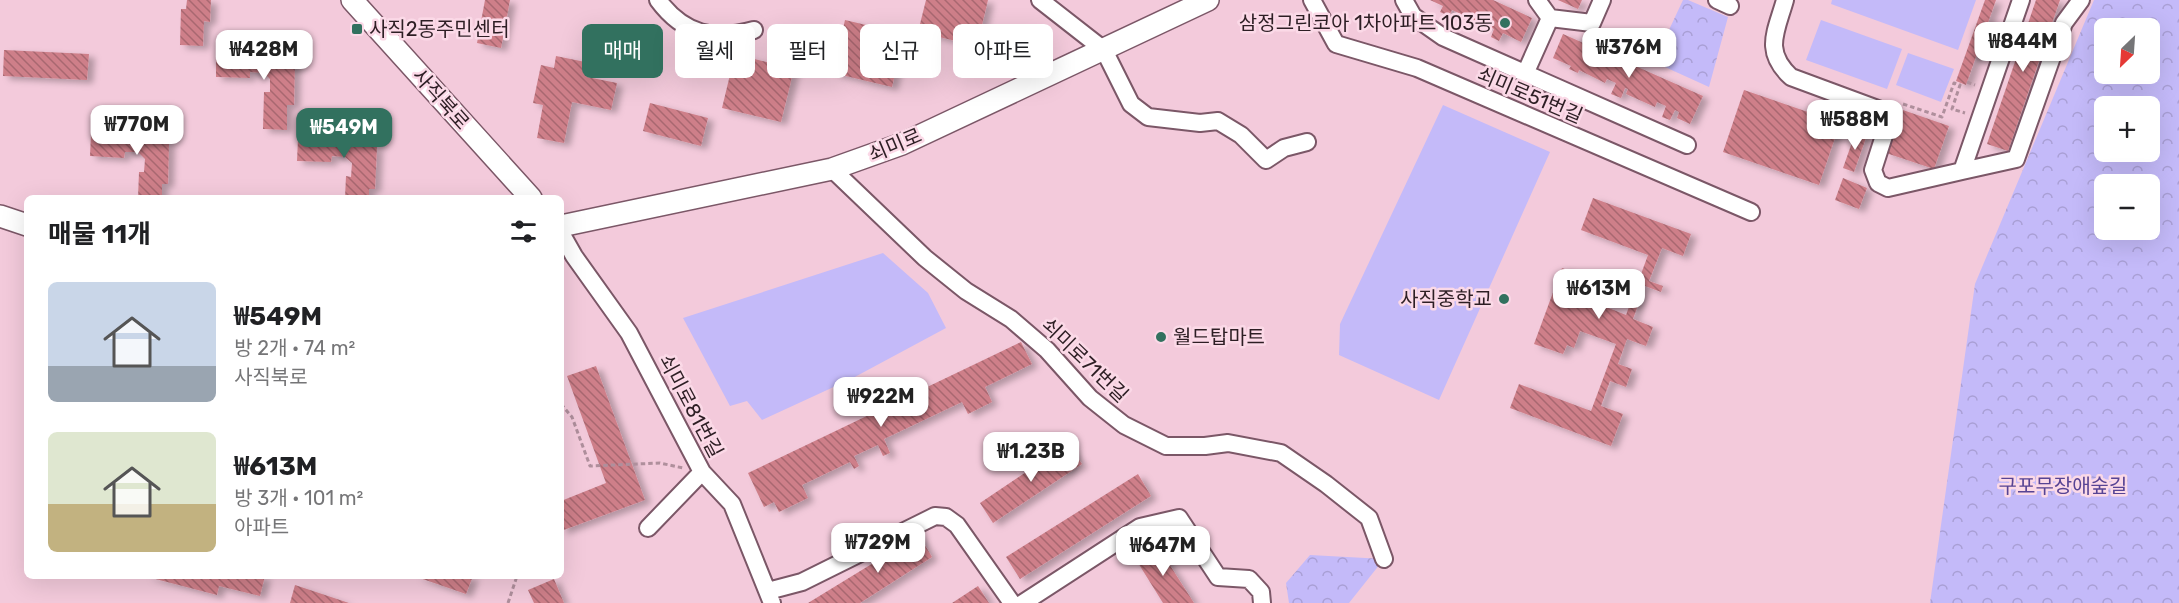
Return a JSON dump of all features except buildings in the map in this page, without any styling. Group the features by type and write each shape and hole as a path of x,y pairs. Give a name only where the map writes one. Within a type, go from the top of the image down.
{"main road":[{"name":"사직북로","path":"352,0 528,195"},
{"name":"쇠미로","path":"564,225 832,169 902,144 1208,0"},
{"path":"0,216 24,224"}],"street":[{"path":"658,0 685,24"},
{"path":"1040,0 1104,50 1131,104 1148,117 1200,123 1218,121 1241,135 1266,160 1284,148 1307,142"},
{"name":"쇠미로51번길","path":"1312,0 1336,44 1417,68 1751,212"},
{"path":"1404,0 1413,16 1443,37 1687,145"},
{"path":"1537,0 1550,18 1592,23 1602,0"},
{"path":"1785,0 1773,52 1780,67 1791,77 1891,114 1873,170 1878,183 1888,188 2016,159 2064,23 2081,0"},
{"path":"1962,171 2021,0"},
{"path":"1525,74 1550,18"},
{"name":"쇠미로71번길","path":"832,169 925,258 966,291 1011,319 1047,350 1090,398 1124,425 1166,446 1205,446 1228,443 1281,453 1326,484 1369,518 1384,559"},
{"name":"쇠미로81번길","path":"564,238 629,333 702,472 732,504 770,597"},
{"path":"648,528 702,472"},
{"path":"770,597 935,516 946,517 957,525 1012,603"},
{"path":"1023,603 1140,527 1179,519 1218,577 1249,579 1261,592 1262,603"}],"path":[{"path":"1901,103 1942,117 1954,83 1960,85 1952,109 1980,119"},
{"path":"564,408 572,417 590,466 660,463 702,472"},
{"path":"508,603 516,579"}],"green space":[{"path":"1683,0 1728,17 1709,87 1654,62"},
{"path":"1832,0 1976,0 1958,50 1831,4"},
{"name":"구포무장애숲길","path":"2094,0 2179,0 2179,603 1930,603 1975,284"},
{"path":"1821,20 1902,49 1887,89 1806,60"},
{"path":"1908,53 1954,69 1941,102 1896,85"},
{"path":"1443,105 1550,152 1439,400 1339,355 1340,324"},
{"path":"883,253 928,293 946,328 851,379 762,420 747,401 730,406 683,318"},
{"path":"1310,555 1384,559 1349,603 1289,603 1286,583"}],"place":[{"name":"삼정그린코아 1차아파트 103동","path":"1505,23"},
{"name":"사직2동주민센터","path":"357,29"},
{"name":"사직중학교","path":"1504,299"},
{"name":"월드탑마트","path":"1161,337"}]}
